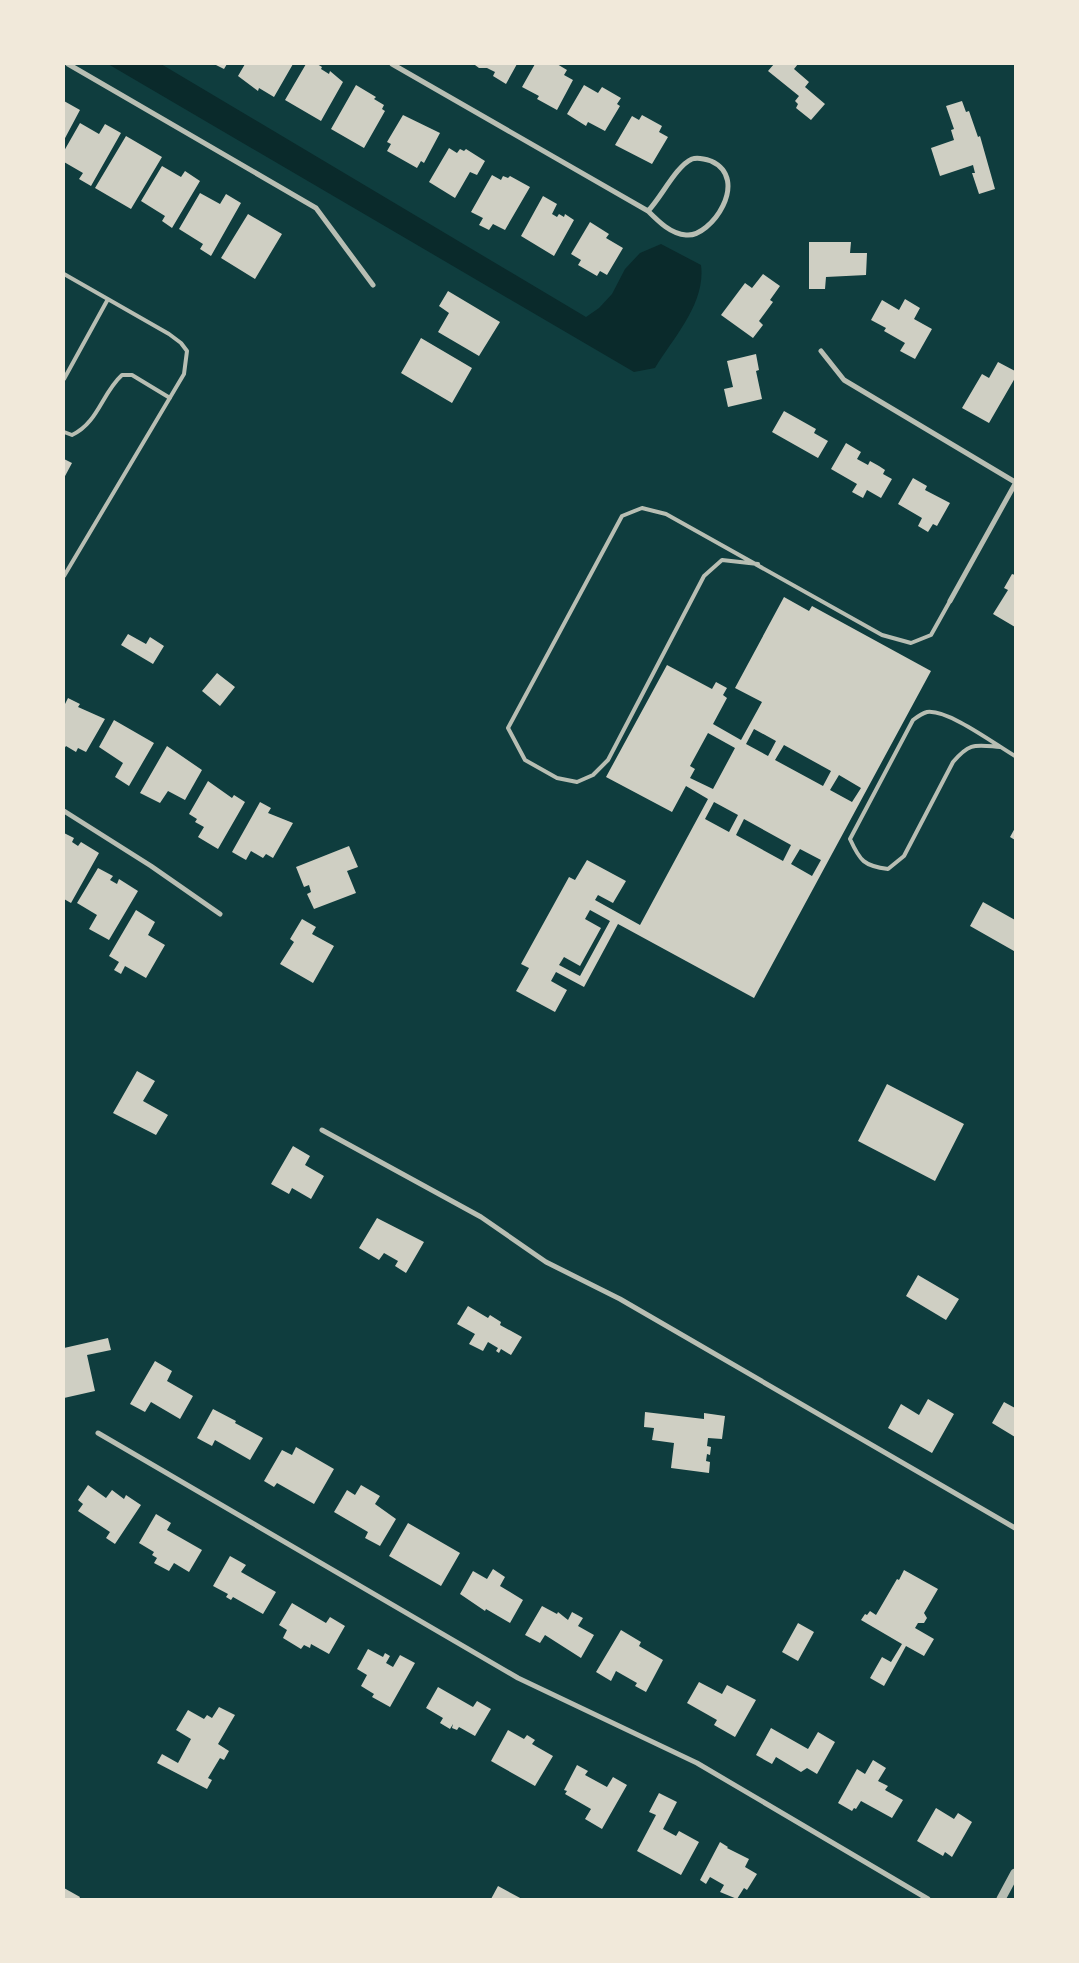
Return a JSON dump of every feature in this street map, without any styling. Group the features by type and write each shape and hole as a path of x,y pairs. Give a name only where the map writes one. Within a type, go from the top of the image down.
{"street":[{"path":"68,64 316,208 372,285"},
{"path":"392,64 648,212 662,225 676,233 687,236 699,233 725,202 729,188 728,176 722,168 713,162 703,158 693,159 679,170 659,200 648,212"},
{"path":"820,351 844,380 1015,483 950,600"},
{"path":"64,811 220,914"},
{"path":"322,1130 481,1217 546,1262 620,1299 1015,1528"},
{"path":"98,1433 518,1678 697,1763 928,1899"},
{"path":"1001,1899 1015,1873"}],"lane":[{"path":"64,274 169,334 181,343 187,351 184,374 64,576"},
{"path":"64,379 108,299"},
{"path":"64,432 72,435 84,430 114,383 122,375 132,376 170,398"},
{"path":"758,564 722,560 704,576 608,760 593,775 577,782 557,778 525,760 514,743 508,728 622,516 642,508 666,514 758,564 882,635 911,643 931,635 950,600"},
{"path":"1000,747 973,744 964,750 953,762 904,856 888,869 872,867 858,858 850,839 913,720 927,712 946,715 1000,747 1015,756"}],"water":[{"path":"108,64 161,64 586,317 599,308 612,294 625,269 640,253 661,244 701,265 699,293 694,306 655,368 634,372"}],"building":[{"path":"214,64 227,64 224,69"},
{"path":"245,64 293,64 274,97 259,88 258,91 238,76"},
{"path":"306,64 317,64 322,67 321,69 329,74 330,71 343,82 321,121 285,100"},
{"path":"475,64 517,64 506,84 493,76 495,72 487,68 479,68"},
{"path":"535,64 557,64 567,70 564,75 573,80 557,110 537,99 539,96 522,87"},
{"path":"774,64 798,64 794,69 809,82 805,87 825,104 811,120 796,108 798,104 795,101 799,96 768,71"},
{"path":"356,85 376,97 374,99 384,105 382,109 385,111 364,148 331,129"},
{"path":"584,85 598,93 602,87 621,98 617,104 620,106 605,131 588,122 586,126 567,114"},
{"path":"64,101 80,110 64,140"},
{"path":"962,101 966,112 969,111 978,137 980,136 995,189 979,194 972,173 975,173 973,165 940,176 931,148 954,140 951,130 954,129 946,106"},
{"path":"403,115 440,133 424,163 421,161 417,168 387,151 391,144 387,142"},
{"path":"642,115 662,126 659,132 668,137 652,164 615,145 632,116 639,120"},
{"path":"80,123 99,134 105,124 121,133 91,186 79,179 83,173 64,162 64,151"},
{"path":"126,136 162,157 131,209 95,188"},
{"path":"449,148 457,153 460,149 464,151 466,149 485,161 477,175 470,172 455,198 429,182"},
{"path":"162,166 181,177 185,171 200,181 172,228 162,221 165,216 141,201"},
{"path":"492,175 501,180 503,176 508,178 510,176 530,187 505,230 493,224 489,230 479,225 483,218 471,212"},
{"path":"200,193 220,204 226,194 241,203 211,256 200,249 203,244 179,229"},
{"path":"543,196 557,204 552,214 557,217 559,214 564,217 565,214 574,220 554,256 521,236"},
{"path":"248,214 282,234 255,279 221,258"},
{"path":"590,222 609,234 606,238 623,248 607,275 600,271 597,276 578,265 581,260 571,254"},
{"path":"809,242 851,242 850,253 867,253 866,275 826,277 825,289 809,289"},
{"path":"763,274 780,286 770,300 773,302 759,321 763,325 753,338 721,315 745,283 752,288"},
{"path":"448,291 500,322 479,356 438,332 449,313 439,306"},
{"path":"905,299 920,308 914,319 932,329 915,359 900,351 905,343 884,331 886,328 871,320 882,300 899,310"},
{"path":"421,338 472,368 452,403 401,373"},
{"path":"756,354 759,370 756,371 762,399 728,407 724,389 733,387 727,361"},
{"path":"998,362 1015,371 1015,378 989,423 962,408 982,374 989,378"},
{"path":"784,411 816,429 814,433 828,441 818,458 772,432"},
{"path":"846,443 861,452 857,459 868,465 870,461 879,466 885,470 883,474 892,479 881,498 867,490 863,498 852,492 857,484 831,469"},
{"path":"64,459 72,463 64,478"},
{"path":"913,478 927,486 925,490 950,503 937,526 933,524 928,532 918,526 922,518 898,504"},
{"path":"1012,574 1015,575 1015,627 993,614 1008,590 1004,588"},
{"path":"784,597 809,611 812,606 931,671 754,998 618,924 584,987 556,972 551,981 567,990 555,1012 516,991 529,968 521,964 569,877 575,880 587,860 626,881 613,903 598,895 595,900 640,925 708,799 686,786 672,812 606,777 667,665 712,689 716,682 727,688 723,695 727,698 713,724 741,740 762,702 735,688","holes":["754,729 776,741 768,756 746,744","708,733 735,748 713,789 690,778 695,769 690,766","784,745 831,771 823,786 775,760","839,775 861,788 852,802 830,790","714,802 738,815 729,832 705,819","744,819 791,845 783,861 736,835","800,849 821,860 812,876 791,864","590,910 610,921 580,976 559,965 564,957 580,966 601,928 585,919"]},
{"path":"128,634 146,644 150,637 164,646 153,664 121,645"},
{"path":"217,673 235,687 220,706 202,691"},
{"path":"68,698 80,704 78,707 105,719 86,752 78,748 76,752 66,746 64,749 64,706"},
{"path":"114,720 154,743 129,786 115,777 123,763 99,747"},
{"path":"167,746 202,770 185,800 168,791 160,803 140,793"},
{"path":"208,781 232,798 234,795 245,802 218,849 198,837 204,827 195,822 197,819 189,814"},
{"path":"260,802 271,808 268,813 293,823 273,858 266,854 263,858 251,851 246,860 232,852"},
{"path":"1015,828 1015,840 1010,837"},
{"path":"64,833 74,838 72,842 78,846 81,842 99,853 71,903 64,899"},
{"path":"349,846 358,867 347,871 356,893 314,909 307,894 311,892 309,885 304,887 296,867"},
{"path":"98,868 113,876 110,880 117,884 119,879 138,891 109,940 89,929 97,915 77,903"},
{"path":"983,902 1015,920 1014,951 970,926"},
{"path":"136,910 155,922 148,935 165,945 146,978 125,966 121,974 114,970 119,962 109,956"},
{"path":"302,919 316,927 312,934 334,946 313,983 280,964 294,942 290,939"},
{"path":"137,1071 155,1081 143,1101 168,1115 156,1135 113,1113"},
{"path":"887,1084 964,1124 935,1181 858,1141"},
{"path":"293,1146 310,1156 305,1165 324,1176 311,1199 292,1188 289,1194 271,1184"},
{"path":"377,1218 424,1242 406,1273 395,1266 398,1261 384,1253 379,1260 359,1248"},
{"path":"918,1275 959,1299 946,1320 906,1296"},
{"path":"468,1306 488,1318 490,1315 501,1322 500,1325 522,1337 511,1355 501,1349 499,1353 496,1351 498,1348 488,1342 483,1351 469,1344 475,1334 457,1324"},
{"path":"108,1338 111,1350 87,1355 95,1391 64,1398 64,1348"},
{"path":"155,1361 172,1371 167,1381 193,1396 180,1419 151,1402 145,1412 130,1404"},
{"path":"928,1399 954,1414 932,1453 888,1428 901,1404 919,1415"},
{"path":"1004,1402 1015,1408 1015,1437 992,1423"},
{"path":"213,1409 263,1438 250,1460 215,1440 212,1446 197,1438"},
{"path":"645,1412 704,1419 704,1413 725,1416 722,1439 708,1438 707,1446 711,1447 710,1455 707,1454 706,1461 710,1462 709,1473 671,1468 674,1443 652,1440 654,1428 644,1427"},
{"path":"296,1447 334,1469 314,1504 277,1483 274,1487 264,1481 282,1450 292,1455"},
{"path":"88,1485 106,1498 112,1490 124,1499 126,1495 141,1505 115,1544 106,1538 110,1532 78,1511 83,1504 78,1500"},
{"path":"361,1485 380,1496 375,1504 396,1519 380,1546 365,1538 368,1532 334,1512 347,1490 355,1495"},
{"path":"156,1514 171,1523 167,1530 202,1550 189,1572 174,1563 169,1571 154,1563 157,1558 152,1555 154,1552 139,1543"},
{"path":"408,1523 460,1553 441,1586 389,1556"},
{"path":"230,1556 246,1565 241,1572 276,1592 263,1614 233,1597 231,1600 226,1597 228,1594 213,1586"},
{"path":"493,1569 505,1577 500,1586 523,1600 510,1623 486,1609 485,1611 460,1594 473,1571 487,1579"},
{"path":"904,1570 938,1589 924,1613 927,1618 924,1623 918,1623 915,1628 934,1639 924,1656 906,1646 884,1686 870,1678 882,1657 891,1662 902,1644 861,1620 870,1611 876,1615"},
{"path":"292,1603 326,1623 330,1617 345,1626 329,1654 311,1644 310,1648 304,1645 301,1649 283,1638 287,1630 279,1625"},
{"path":"542,1606 557,1614 558,1612 568,1620 572,1612 583,1618 578,1626 594,1635 581,1658 545,1635 540,1643 525,1635"},
{"path":"798,1623 814,1632 798,1661 782,1652"},
{"path":"621,1630 641,1642 639,1646 663,1660 646,1692 635,1686 637,1683 616,1671 611,1681 596,1672"},
{"path":"368,1649 383,1657 385,1653 390,1656 386,1663 393,1667 400,1655 415,1663 390,1707 372,1697 374,1694 361,1686 367,1675 357,1669"},
{"path":"699,1682 722,1694 727,1685 756,1700 735,1737 714,1725 717,1720 687,1703"},
{"path":"438,1687 473,1707 477,1701 491,1709 475,1736 459,1727 457,1730 452,1728 453,1724 450,1729 440,1723 443,1718 426,1708"},
{"path":"219,1707 235,1715 218,1744 229,1751 224,1760 220,1758 208,1778 212,1780 207,1789 157,1763 162,1754 178,1763 191,1739 176,1730 188,1710 204,1719 207,1715 212,1718"},
{"path":"771,1728 808,1749 818,1732 835,1742 817,1774 807,1768 801,1772 776,1757 772,1764 756,1755"},
{"path":"508,1730 524,1739 527,1735 535,1740 532,1744 553,1756 535,1786 491,1761"},
{"path":"873,1760 886,1768 878,1781 888,1786 885,1790 903,1800 892,1818 861,1801 856,1809 854,1808 852,1811 838,1803 857,1769 865,1774"},
{"path":"577,1765 588,1771 585,1775 607,1787 613,1777 627,1785 602,1829 585,1819 591,1809 565,1794 567,1791 564,1790"},
{"path":"659,1793 677,1802 663,1829 676,1836 679,1831 699,1842 681,1875 637,1851 656,1815 649,1812"},
{"path":"936,1808 954,1819 958,1813 972,1822 952,1857 945,1852 943,1856 917,1841"},
{"path":"720,1842 727,1848 749,1859 745,1867 757,1874 747,1890 744,1888 737,1899 720,1892 724,1885 710,1877 706,1884 700,1880"},
{"path":"498,1886 522,1899 491,1899"},
{"path":"64,1888 80,1897 79,1899 64,1899"}]}
